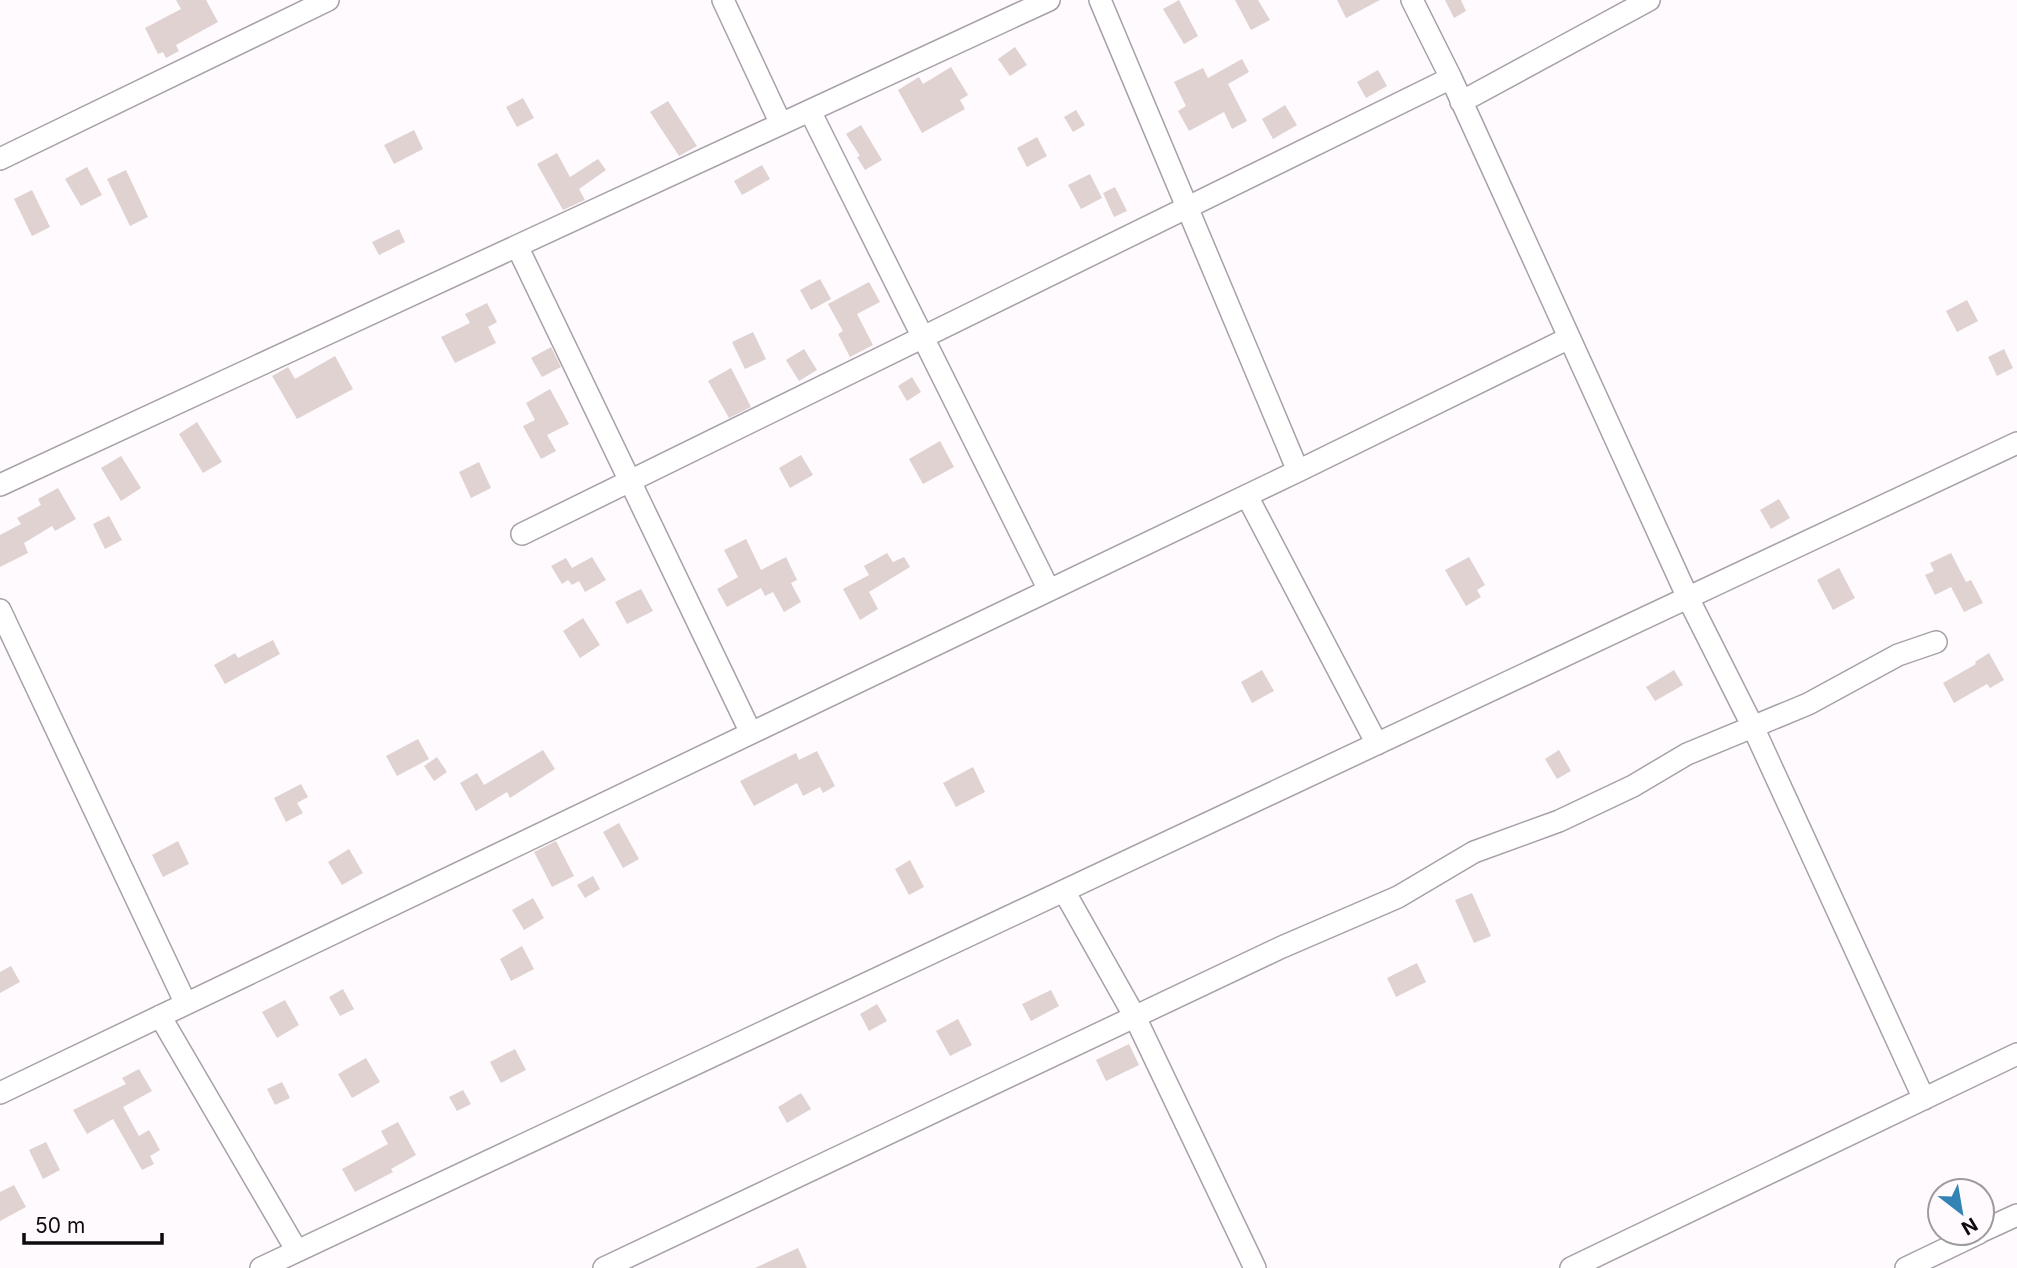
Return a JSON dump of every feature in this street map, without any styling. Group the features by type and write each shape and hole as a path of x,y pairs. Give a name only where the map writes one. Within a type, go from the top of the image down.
{"street":[{"path":"0,159 328,0"},
{"path":"723,0 781,124"},
{"path":"0,485 810,111 1028,5 1049,0"},
{"path":"1100,0 1298,471"},
{"path":"1412,0 1451,78 1688,598 1754,727 1924,1099"},
{"path":"1461,102 1648,0"},
{"path":"522,534 1451,78"},
{"path":"810,111 1049,590"},
{"path":"517,246 751,733"},
{"path":"0,1093 1247,496 1569,338"},
{"path":"261,1268 2017,443"},
{"path":"1247,496 1377,744"},
{"path":"0,610 186,1004"},
{"path":"604,1268 1282,947 1398,897 1474,852 1559,821 1633,786 1688,754 1819,699 1898,655 1936,642"},
{"path":"1064,891 1135,1017 1255,1268"},
{"path":"160,1016 298,1251"},
{"path":"1571,1268 2017,1054"},
{"path":"1996,1225 2017,1215"},
{"path":"1906,1268 1949,1247"}],"building":[{"path":"176,0 206,0 218,22 176,45 179,51 166,58 163,52 158,54 145,28 181,9"},
{"path":"1179,0 1198,36 1184,44 1163,9"},
{"path":"1235,0 1258,0 1270,20 1251,30"},
{"path":"1337,0 1380,0 1346,18"},
{"path":"1445,0 1461,0 1466,11 1454,18"},
{"path":"1015,47 1027,65 1010,76 998,59"},
{"path":"1242,59 1249,72 1228,84 1247,121 1232,129 1224,112 1189,131 1178,111 1186,106 1174,82 1203,68 1208,78"},
{"path":"951,67 968,95 960,100 965,109 922,133 898,90 919,77 923,84"},
{"path":"1378,70 1387,86 1366,98 1357,82"},
{"path":"523,98 534,118 517,127 506,107"},
{"path":"668,101 697,146 679,156 650,112"},
{"path":"1285,105 1297,125 1273,139 1262,119"},
{"path":"1076,110 1085,125 1073,132 1064,117"},
{"path":"861,125 882,160 865,170 857,157 860,156 846,134"},
{"path":"414,130 423,149 394,164 384,145"},
{"path":"1037,137 1047,156 1027,167 1017,148"},
{"path":"557,153 570,177 598,159 606,170 579,189 585,200 563,210 537,164"},
{"path":"762,165 770,179 742,195 734,181"},
{"path":"87,167 102,195 81,206 65,179"},
{"path":"126,170 148,217 130,226 107,179"},
{"path":"1090,174 1102,198 1081,209 1068,185"},
{"path":"1115,187 1127,211 1114,217 1103,193"},
{"path":"32,190 50,227 32,236 14,199"},
{"path":"399,229 405,242 379,255 372,242"},
{"path":"820,279 831,299 811,310 800,290"},
{"path":"869,282 880,302 857,314 873,345 850,357 838,334 843,331 828,304"},
{"path":"1967,300 1978,321 1957,332 1946,311"},
{"path":"487,303 497,322 488,327 496,343 455,363 441,337 470,323 465,314"},
{"path":"753,332 766,359 745,369 732,342"},
{"path":"551,347 561,367 542,377 531,358"},
{"path":"804,349 817,370 799,381 786,360"},
{"path":"2004,349 2013,368 1997,376 1988,357"},
{"path":"335,356 353,389 297,419 272,376 288,367 295,379"},
{"path":"731,368 751,407 729,418 708,381"},
{"path":"912,377 921,392 907,401 898,386"},
{"path":"550,389 569,424 547,435 556,451 541,459 523,426 535,420 526,403"},
{"path":"197,422 222,462 203,473 179,434"},
{"path":"940,441 954,467 923,484 909,459"},
{"path":"801,455 813,475 790,488 779,468"},
{"path":"121,456 141,488 121,501 101,468"},
{"path":"479,462 491,488 471,498 459,472"},
{"path":"58,488 76,519 55,531 52,526 24,543 28,553 0,567 0,535 21,524 17,518 41,505 38,499"},
{"path":"1779,499 1790,518 1771,529 1760,510"},
{"path":"109,516 122,540 105,549 93,524"},
{"path":"746,539 761,570 786,557 797,580 791,583 801,602 784,612 773,592 765,596 761,588 727,607 717,589 738,577 724,550"},
{"path":"887,553 893,562 904,557 910,567 869,592 878,609 860,620 843,589 869,575 864,566"},
{"path":"1951,553 1966,582 1971,580 1983,603 1964,612 1951,587 1935,595 1925,575 1934,571 1930,563"},
{"path":"592,557 606,580 585,592 579,581 572,585 568,580 562,584 551,566 566,558 572,568"},
{"path":"1469,557 1485,585 1477,590 1481,597 1466,606 1445,570"},
{"path":"1839,568 1855,598 1833,610 1817,580"},
{"path":"641,589 653,611 627,624 615,602"},
{"path":"583,618 600,645 580,658 563,631"},
{"path":"273,640 280,654 225,684 214,665 235,653 238,658"},
{"path":"1989,653 2004,680 1990,688 1987,684 1954,703 1943,683 1976,664 1975,662"},
{"path":"1262,670 1274,691 1252,703 1241,682"},
{"path":"1674,670 1683,685 1655,701 1646,687"},
{"path":"418,739 429,759 397,776 386,756"},
{"path":"543,750 555,769 510,798 507,792 476,811 460,783 477,773 484,785"},
{"path":"1559,750 1571,771 1557,779 1545,759"},
{"path":"817,751 835,786 823,793 820,787 803,796 797,783 754,806 740,781 796,753 799,760"},
{"path":"437,757 447,772 434,781 424,766"},
{"path":"973,767 985,792 956,807 943,783"},
{"path":"301,784 308,797 297,803 303,813 286,822 274,798"},
{"path":"619,823 639,859 623,868 603,832"},
{"path":"178,841 189,864 163,877 152,855"},
{"path":"556,841 574,876 552,887 534,852"},
{"path":"349,849 363,873 342,885 328,862"},
{"path":"910,860 924,887 909,895 895,869"},
{"path":"593,876 600,889 585,898 577,885"},
{"path":"1472,893 1491,936 1474,943 1455,900"},
{"path":"533,898 544,918 524,930 512,910"},
{"path":"522,946 534,969 511,981 500,959"},
{"path":"1417,963 1426,982 1396,997 1387,978"},
{"path":"11,966 20,982 0,993 0,972"},
{"path":"343,989 354,1009 340,1016 329,997"},
{"path":"1051,990 1059,1006 1031,1021 1022,1004"},
{"path":"285,1000 299,1025 277,1038 262,1012"},
{"path":"877,1004 887,1021 869,1031 860,1014"},
{"path":"958,1019 972,1045 950,1056 936,1031"},
{"path":"1129,1044 1139,1065 1106,1081 1096,1060"},
{"path":"515,1049 526,1070 501,1083 490,1062"},
{"path":"366,1058 380,1082 352,1098 338,1074"},
{"path":"139,1069 152,1091 123,1107 139,1136 149,1130 160,1150 150,1156 154,1164 142,1170 113,1119 87,1134 73,1110 126,1084 122,1078"},
{"path":"282,1082 290,1098 275,1105 267,1089"},
{"path":"463,1090 471,1104 457,1111 449,1097"},
{"path":"801,1093 811,1109 787,1123 778,1107"},
{"path":"398,1122 416,1155 391,1169 393,1172 355,1192 342,1169 388,1144 381,1131"},
{"path":"46,1142 60,1170 43,1179 29,1150"},
{"path":"14,1185 26,1207 0,1221 0,1192"},
{"path":"798,1248 807,1268 755,1268"}]}
